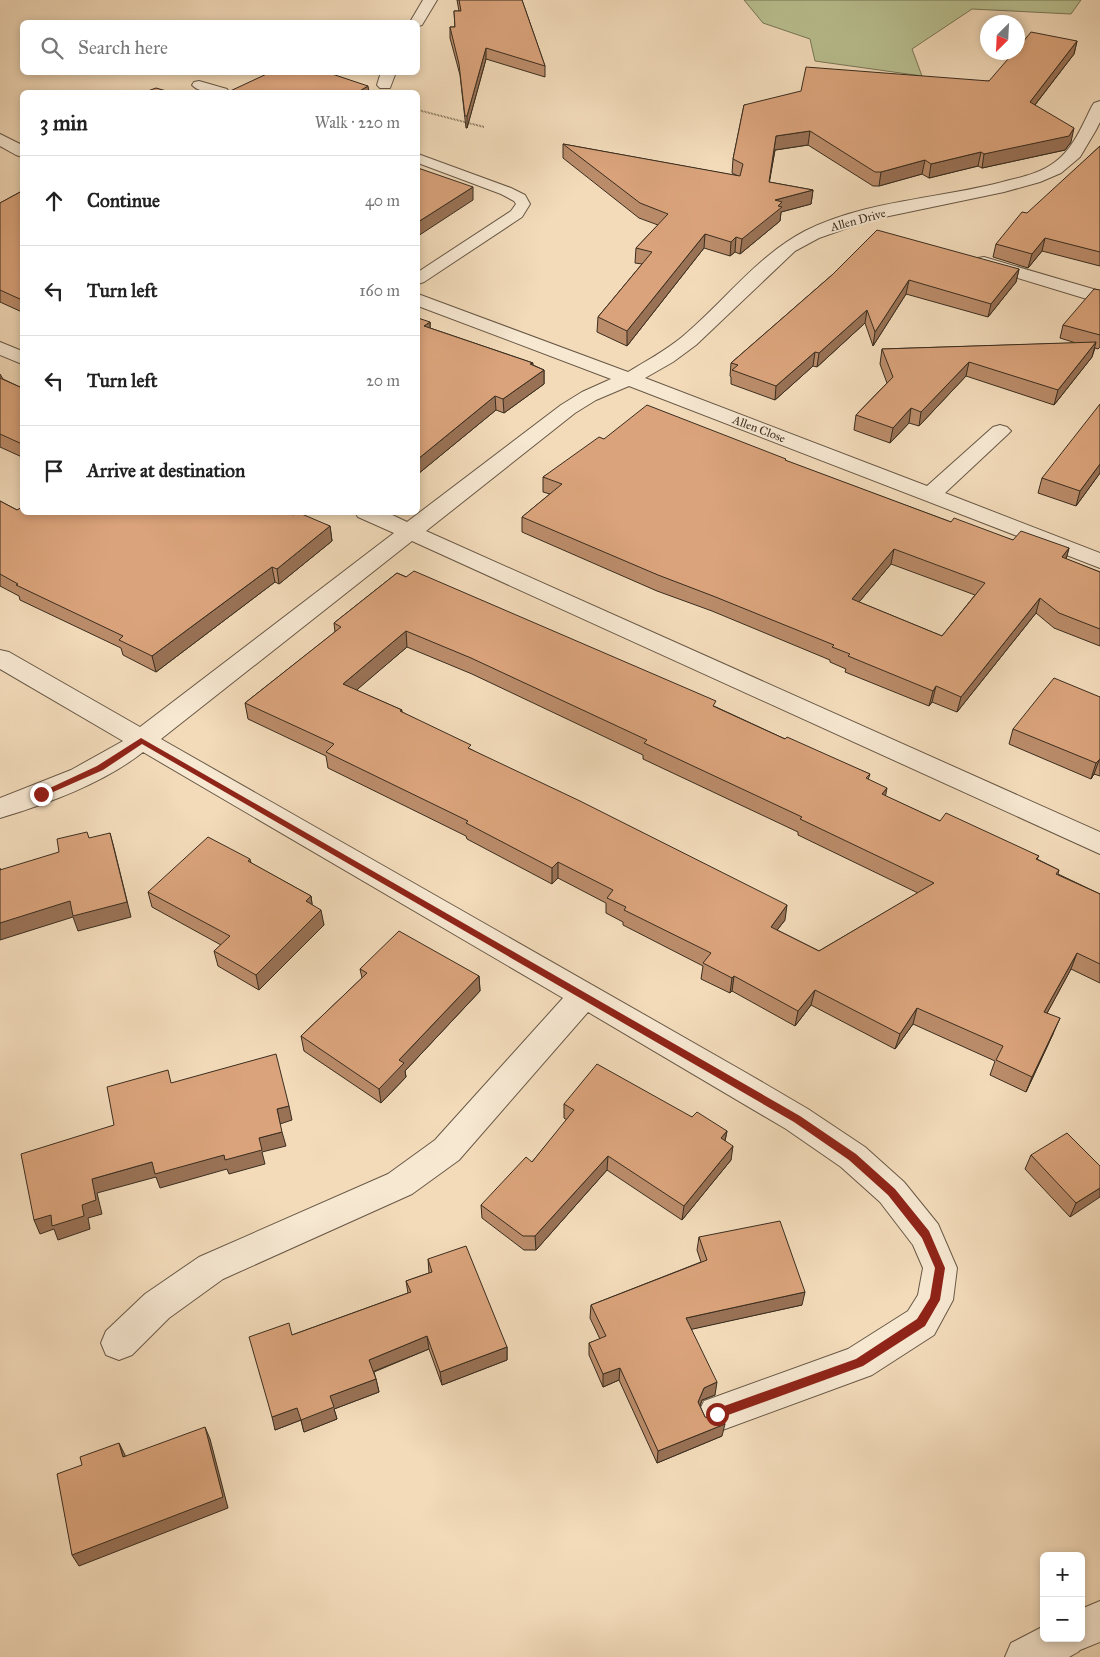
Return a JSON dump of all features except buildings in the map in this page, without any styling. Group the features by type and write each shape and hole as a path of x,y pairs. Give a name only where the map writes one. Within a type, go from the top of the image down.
{"street":[{"path":"418,20 430,0"},
{"name":"Allen Drive","path":"0,808 77,779 100,768 141,741 568,409 589,396 629,379 666,358 688,341 789,247 808,235 846,221 985,192 1026,181 1060,167 1092,138 1100,106"},
{"path":"0,139 20,151"},
{"path":"846,221 874,229"},
{"path":"968,258 1100,297"},
{"name":"Allen Close","path":"420,301 629,379 1100,561"},
{"path":"0,348 20,357"},
{"path":"930,495 1000,431"},
{"path":"373,515 1100,844"},
{"path":"0,658 797,1119 853,1157 892,1192 926,1235 940,1268 935,1300 921,1323 860,1363 717,1414"},
{"path":"119,1344 157,1306 211,1268 400,1184 423,1169 448,1150 584,995"},
{"path":"1085,1628 1100,1621"},
{"path":"1025,1657 1056,1642"}],"lane":[{"path":"199,85 215,90"},
{"path":"420,159 506,191 520,198 523,204 518,214 420,278"}],"path":[{"path":"420,111 484,127"}],"green space":[{"path":"744,0 1081,0 1071,14 972,9 912,49 922,76 815,61 810,39 763,23"}],"route":[{"path":"41,794 100,768 141,741 797,1119 853,1157 892,1192 926,1235 940,1268 935,1300 921,1323 860,1363 717,1414"}]}
